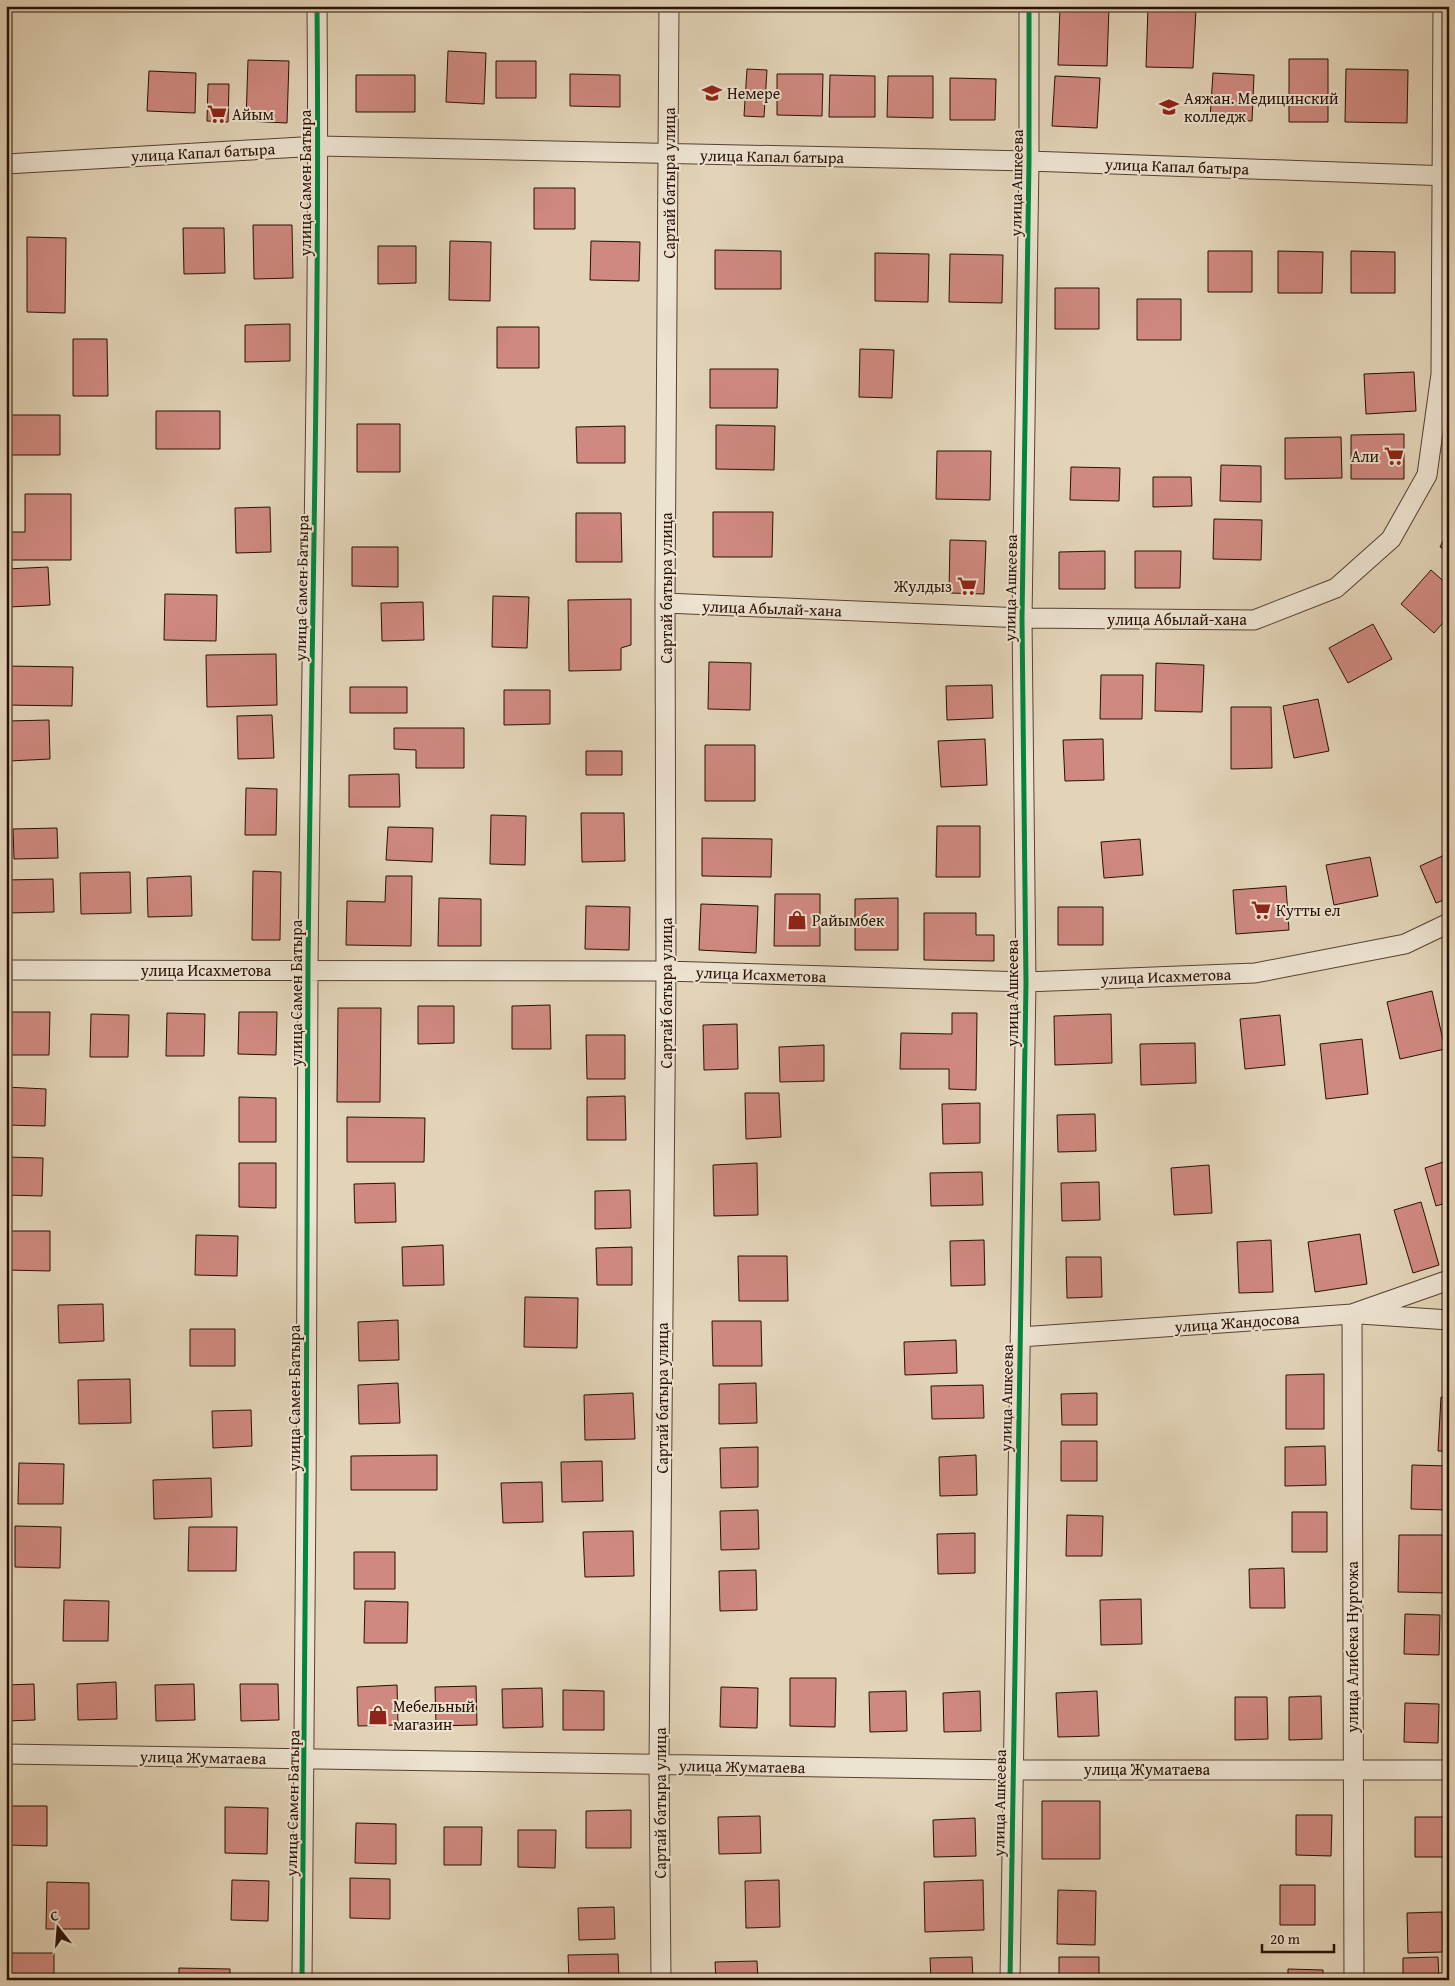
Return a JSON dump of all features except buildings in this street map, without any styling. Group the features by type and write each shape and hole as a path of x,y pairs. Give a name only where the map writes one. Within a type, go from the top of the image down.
{"street":[{"name":"улица Самен Батыра","path":"302,1980 306,1759 308,970 319,146 317,6"},
{"name":"Сартай батыра улица","path":"660,1980 659,1764 666,971 669,6"},
{"name":"улица Ашкеева","path":"1010,1980 1026,982 1022,618 1029,161 1029,6"},
{"name":"улица Абылай-хана","path":"666,603 1022,618 1254,620 1336,588 1391,539 1427,475 1441,374 1446,176 1443,6"},
{"name":"улица Капал батыра","path":"6,164 319,146 1029,161 1446,176"},
{"name":"улица Исахметова","path":"6,970 666,971 1026,982 1255,972 1405,944 1449,923"},
{"name":"улица Жандосова","path":"1020,1337 1352,1314 1449,1280"},
{"path":"1352,1314 1449,1320"},
{"name":"улица Алибека Нургожа","path":"1352,1314 1354,1980"},
{"name":"улица Жуматаева","path":"6,1754 1012,1770 1449,1770"}],"cycle path":[{"path":"302,1980 306,1601 308,968 318,126 317,6"},
{"path":"1010,1980 1026,982 1022,618 1029,161 1029,6"}],"place":[{"name":"Немере","path":"712,93"},
{"name":"Аяжан. Медицинский колледж","path":"1169,107"},
{"name":"Айым","path":"217,114"},
{"name":"Али","path":"1394,456"},
{"name":"Жулдыз","path":"967,586"},
{"name":"Кутты ел","path":"1261,910"},
{"name":"Райымбек","path":"797,920"},
{"name":"Мебельный магазин","path":"378,1715"}]}
